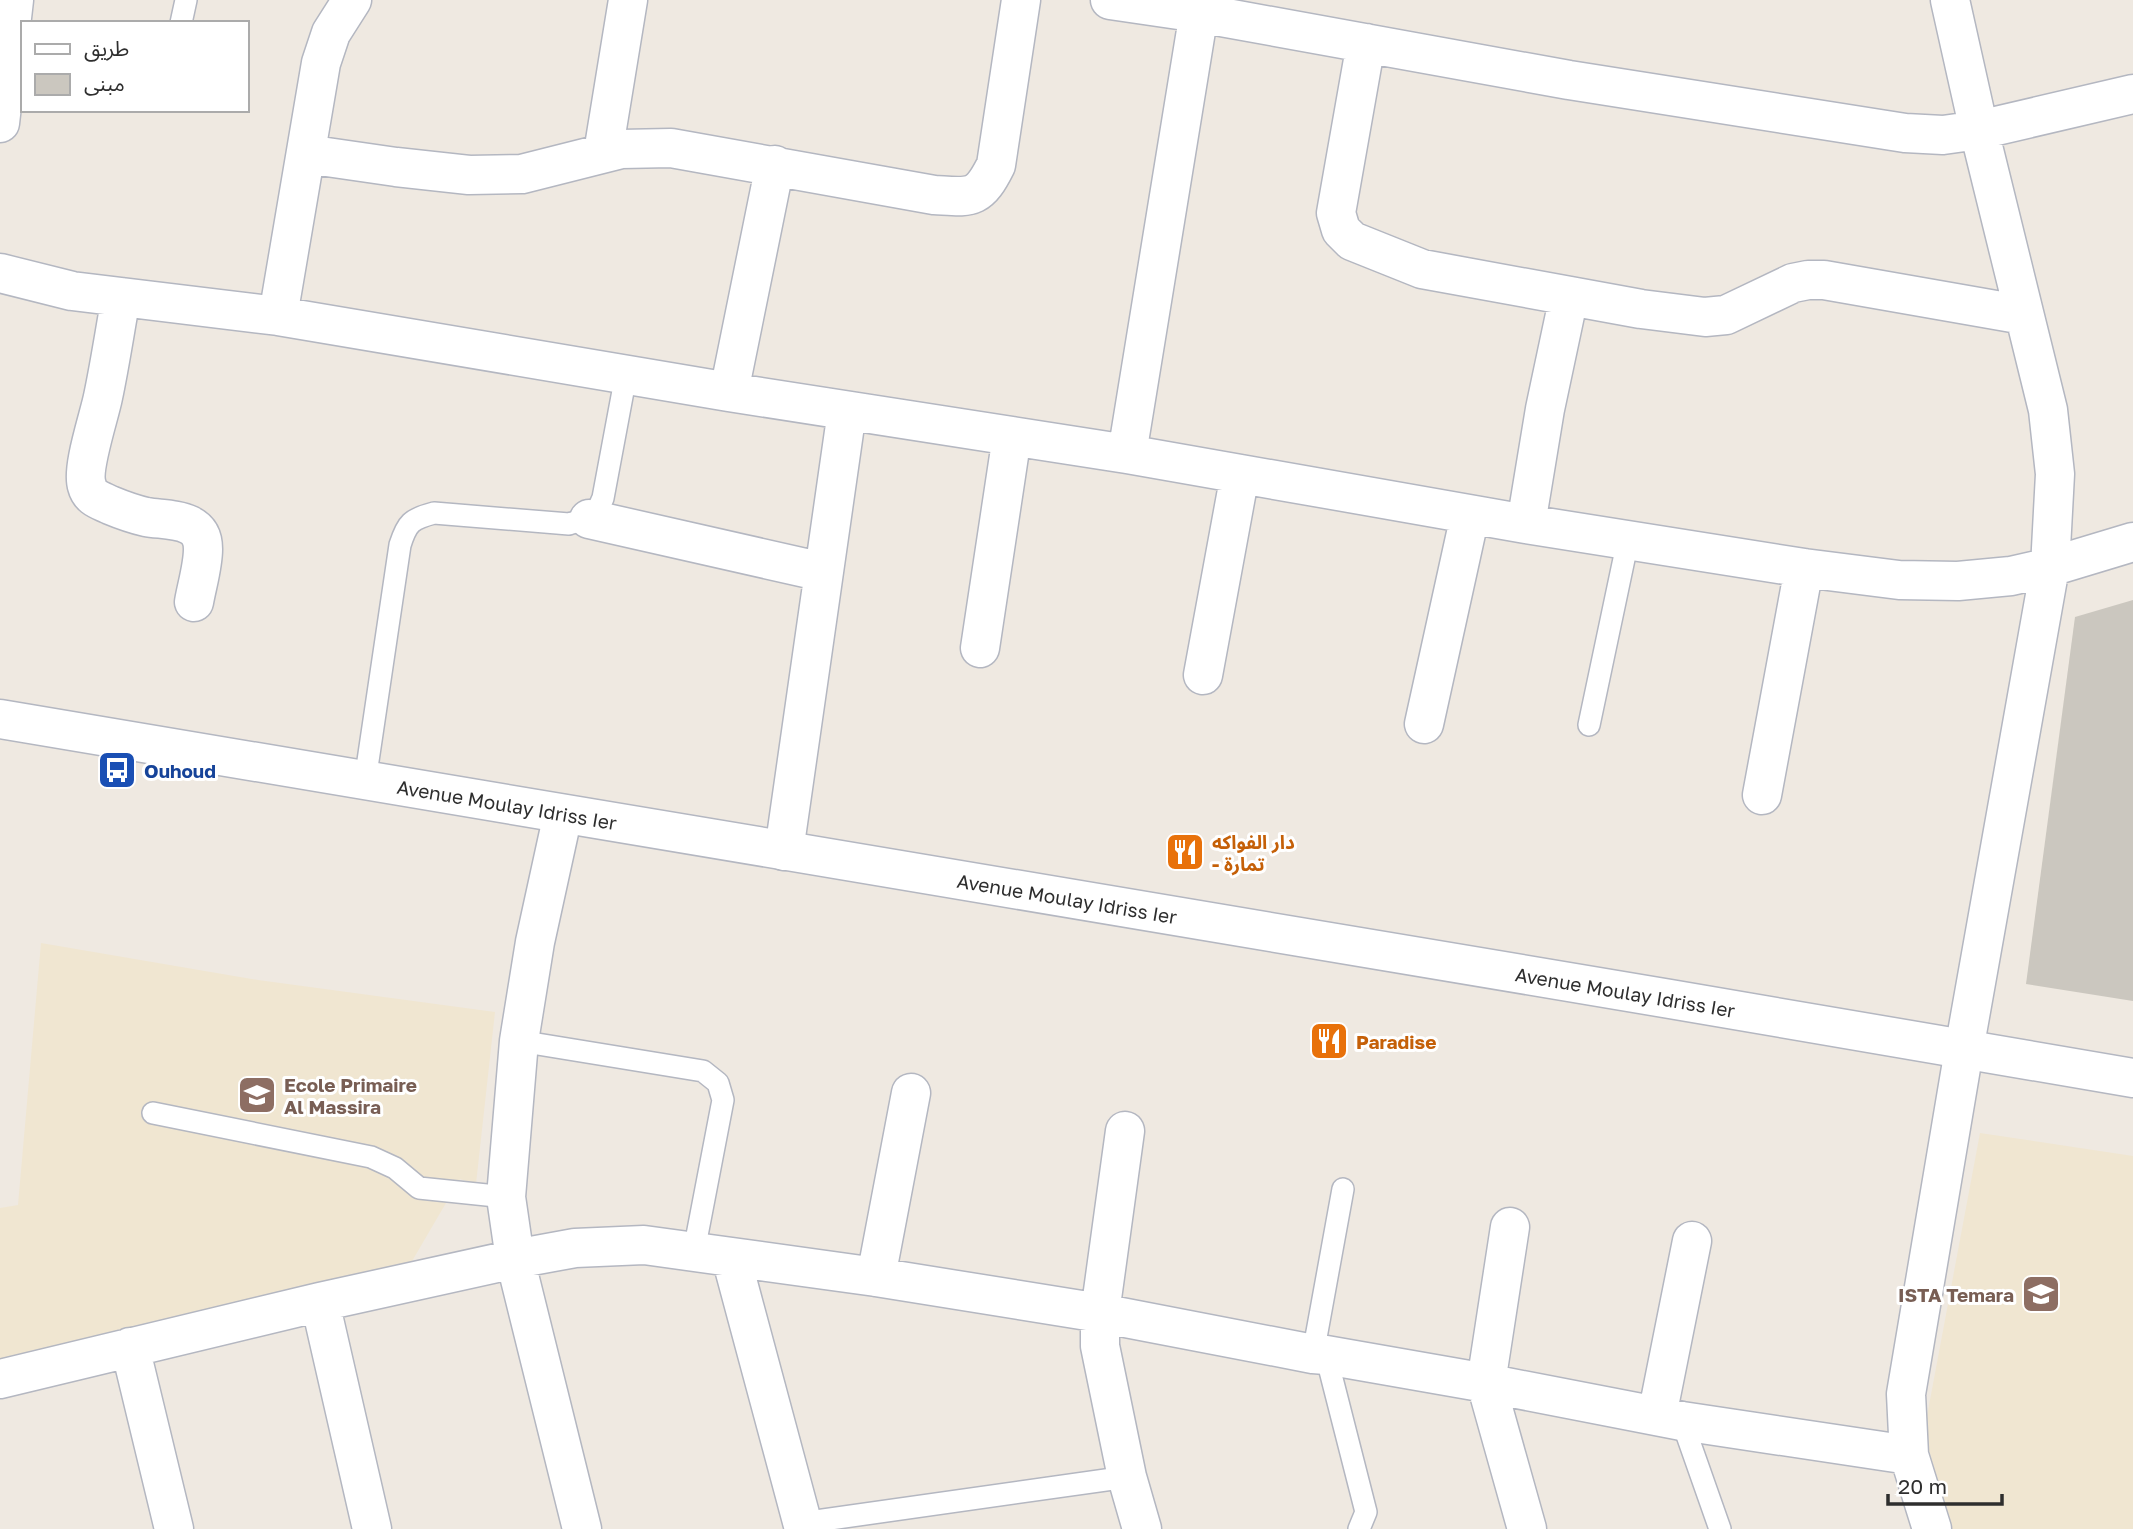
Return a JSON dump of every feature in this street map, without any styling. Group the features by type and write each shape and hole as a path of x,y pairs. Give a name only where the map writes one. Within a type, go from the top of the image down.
{"street":[{"path":"0,123 14,0"},
{"path":"278,316 321,63 331,33 352,0"},
{"path":"603,153 628,0"},
{"path":"306,154 469,175 522,174 621,149 671,148 934,195 968,196 978,192 986,184 996,165 1021,0"},
{"path":"1110,0 1200,7 1366,43 1569,80 1905,133 1943,135 1979,130 2133,94"},
{"path":"1932,1529 1909,1455 1906,1394 2050,567 2055,474 2048,410 1950,0"},
{"path":"1127,454 1200,7"},
{"path":"1366,43 1336,213 1341,230 1352,241 1369,249 1422,269 1641,309 1705,317 1726,315 1793,283 1808,280 1824,280 2024,316"},
{"path":"729,392 775,165"},
{"path":"0,273 72,291 278,316 729,392 1127,454 1470,515 1804,568 1899,579 1958,581 2011,576 2050,567 2133,541"},
{"path":"1526,524 1545,409 1569,296"},
{"path":"121,297 85,478 87,488 94,498 121,510 193,526 201,535 203,550 194,602"},
{"path":"784,851 847,411"},
{"path":"980,648 1012,436"},
{"path":"1203,675 1240,474"},
{"path":"1423,724 1470,515"},
{"path":"589,519 823,572"},
{"path":"1762,795 1804,568"},
{"name":"Avenue Moulay Idriss Ier","path":"0,719 2133,1079"},
{"path":"563,814 535,942 520,1041 506,1196 515,1259 582,1529"},
{"path":"876,1277 911,1093"},
{"path":"1125,1131 1100,1313 1100,1346 1127,1478 1142,1529"},
{"path":"1510,1227 1486,1383 1527,1529"},
{"path":"1670,1418 1692,1241"},
{"path":"0,1379 320,1302 515,1259 575,1248 644,1245 876,1277 1100,1313 1670,1418 1909,1455"},
{"path":"731,1257 803,1526"},
{"path":"320,1302 372,1529"},
{"path":"130,1347 174,1529"}],"lane":[{"path":"181,21 186,0"},
{"path":"365,780 400,545 409,523 434,513 569,524 589,519 598,511 603,498 626,375"},
{"path":"1589,725 1628,540"},
{"path":"520,1041 703,1071 718,1083 723,1100 694,1251"},
{"path":"153,1113 371,1157 395,1168 419,1188 506,1196"},
{"path":"1343,1189 1319,1355 1366,1512 1359,1529"},
{"path":"1670,1418 1720,1529"},
{"path":"803,1526 1127,1478"}],"shaded area":[{"name":"Ecole Primaire Al Massira","path":"41,943 258,980 495,1012 476,1184 460,1179 408,1268 0,1370 0,1208 18,1205"},
{"name":"ISTA Temara","path":"1980,1133 2133,1156 2133,1529 1951,1529 1924,1432"}],"building":[{"path":"2133,600 2133,1001 2026,984 2075,617"}],"place":[{"name":"Ouhoud","path":"117,770"},
{"name":"دار الفواكه - تمارة","path":"1185,852"},
{"name":"Paradise","path":"1329,1041"},
{"name":"Ecole Primaire Al Massira","path":"257,1095"},
{"name":"ISTA Temara","path":"2041,1294"}]}
